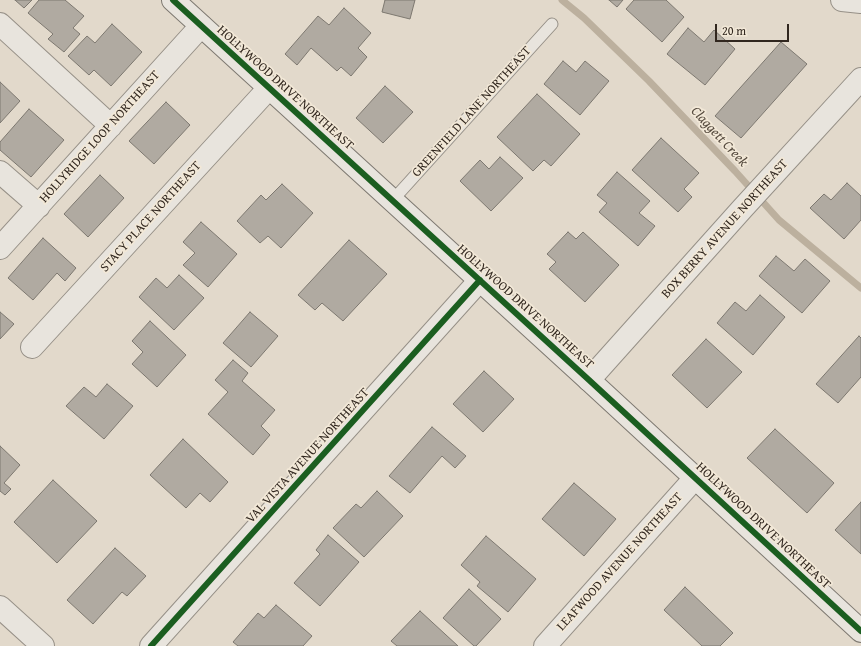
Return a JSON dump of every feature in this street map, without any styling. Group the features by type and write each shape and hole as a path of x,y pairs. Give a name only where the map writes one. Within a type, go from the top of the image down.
{"street":[{"name":"HOLLYWOOD DRIVE NORTHEAST","path":"173,0 861,630"},
{"path":"842,0 861,2"},
{"path":"0,24 111,126"},
{"name":"HOLLYRIDGE LOOP NORTHEAST","path":"0,248 201,26"},
{"name":"BOX BERRY AVENUE NORTHEAST","path":"589,380 861,79"},
{"name":"STACY PLACE NORTHEAST","path":"32,347 269,88"},
{"path":"0,172 38,206"},
{"name":"VAL VISTA AVENUE NORTHEAST","path":"151,646 480,280"},
{"name":"LEAFWOOD AVENUE NORTHEAST","path":"545,646 695,478"},
{"path":"0,607 43,646"}],"lane":[{"name":"GREENFIELD LANE NORTHEAST","path":"392,201 552,24"}],"building":[{"path":"15,0 32,0 24,8"},
{"path":"39,0 65,0 84,16 73,28 80,34 64,52 48,39 53,34 28,13"},
{"path":"385,0 415,0 410,19 382,12"},
{"path":"609,0 623,0 617,7"},
{"path":"634,0 666,0 684,17 662,42 626,9"},
{"path":"344,8 371,33 358,48 367,57 351,76 341,67 337,71 311,48 297,65 285,54 318,16 329,25"},
{"path":"112,24 142,52 111,86 94,70 89,75 68,56 87,36 95,43"},
{"path":"688,28 704,42 714,30 735,49 705,85 667,54"},
{"path":"781,42 807,64 741,138 715,116"},
{"path":"563,61 576,72 585,61 609,81 580,115 544,84"},
{"path":"0,82 20,101 0,123"},
{"path":"385,86 413,112 383,143 356,118"},
{"path":"537,94 580,134 551,166 544,160 533,171 497,137"},
{"path":"166,102 190,125 154,164 129,141"},
{"path":"29,109 64,140 31,177 0,150 0,142"},
{"path":"661,138 699,173 684,189 692,197 678,212 632,170"},
{"path":"500,157 523,178 491,211 460,181 480,160 489,169"},
{"path":"617,172 650,201 639,213 655,226 638,246 599,212 607,203 597,195"},
{"path":"100,175 124,198 88,237 64,214"},
{"path":"847,183 861,196 861,220 844,239 810,208 824,194 831,200"},
{"path":"282,184 313,213 281,248 268,236 260,243 237,221 261,195 266,200"},
{"path":"201,222 237,254 208,287 183,265 195,253 183,242"},
{"path":"568,232 576,239 583,232 619,265 585,302 549,269 556,262 547,254"},
{"path":"43,238 76,268 65,281 57,273 33,300 8,278"},
{"path":"349,240 387,274 343,321 322,303 315,310 298,295"},
{"path":"776,256 794,271 805,259 830,281 802,313 759,276"},
{"path":"179,275 204,298 174,330 139,297 156,278 167,288"},
{"path":"760,295 785,317 753,355 717,323 735,302 746,311"},
{"path":"0,312 14,324 0,339"},
{"path":"250,312 278,336 251,367 223,343"},
{"path":"150,321 186,355 157,387 132,364 143,352 132,341"},
{"path":"859,336 861,338 861,377 838,403 816,384"},
{"path":"706,339 742,372 707,408 672,375"},
{"path":"233,360 248,373 242,381 275,410 261,426 270,435 253,455 208,414 228,392 215,380"},
{"path":"484,371 514,399 483,432 453,404"},
{"path":"107,384 133,406 104,439 66,406 84,387 96,397"},
{"path":"432,427 466,456 455,468 442,456 410,493 389,476"},
{"path":"775,429 834,483 807,513 747,458"},
{"path":"183,439 228,482 210,502 200,493 186,508 150,475"},
{"path":"0,446 20,465 4,483 11,489 5,495 0,491"},
{"path":"53,480 97,521 57,563 14,522"},
{"path":"574,483 616,519 584,556 542,519"},
{"path":"377,491 403,516 364,557 333,528 356,504 361,508"},
{"path":"861,502 861,554 835,530"},
{"path":"328,535 359,562 320,606 294,583 320,554 316,550"},
{"path":"486,536 536,579 508,612 477,586 480,582 461,565"},
{"path":"115,548 146,576 127,596 122,592 93,624 67,600"},
{"path":"685,587 733,633 720,646 702,646 664,610"},
{"path":"469,589 501,619 476,646 474,646 443,618"},
{"path":"276,605 312,636 303,646 238,646 233,642 258,613 264,618"},
{"path":"420,611 458,646 397,646 391,641"}],"waterway":[{"name":"Claggett Creek","path":"562,0 584,18 649,81 735,171 779,220 861,288"}],"cycle path":[{"path":"173,0 861,631"},
{"path":"151,646 480,280"}]}
